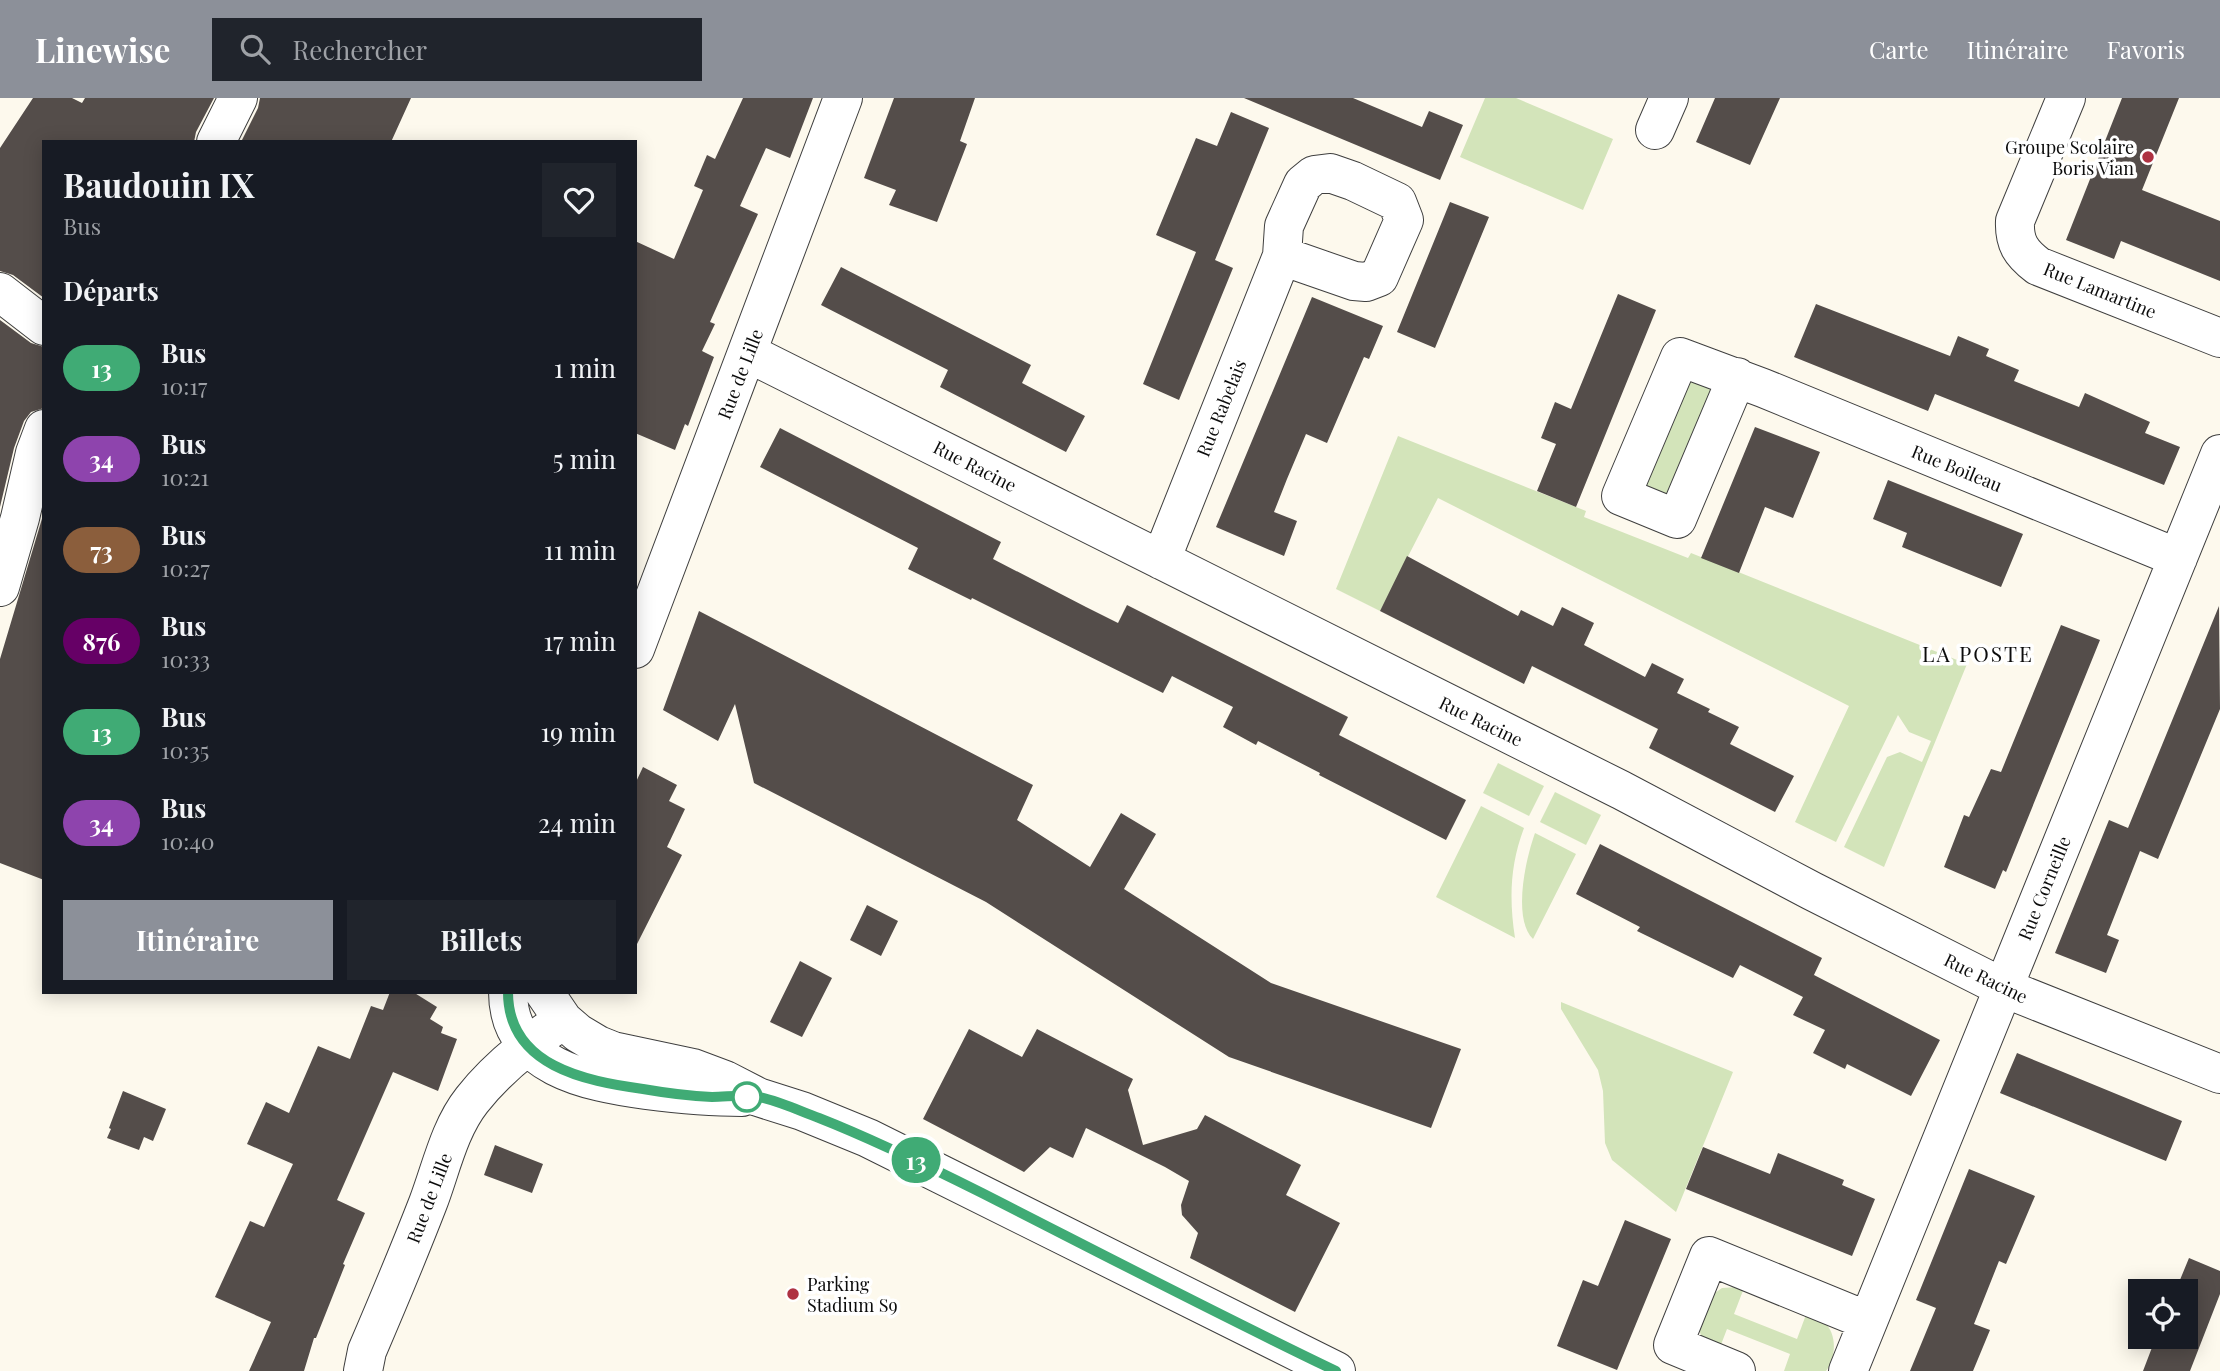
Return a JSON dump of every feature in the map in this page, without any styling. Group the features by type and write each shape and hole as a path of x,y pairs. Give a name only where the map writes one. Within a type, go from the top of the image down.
{"street":[{"path":"217,140 239,98"},
{"name":"Rue de Lille","path":"637,638 647,586 748,353 843,98"},
{"name":"Rue Lamartine","path":"2066,98 2015,221 2014,235 2018,247 2038,266 2220,338"},
{"name":"Rue Rabelais","path":"1161,560 1282,257"},
{"path":"0,292 42,324"},
{"name":"Rue Racine","path":"748,353 1621,790 2004,988 2220,1074"},
{"name":"Rue Boileau","path":"1737,377 2178,558"},
{"path":"0,587 42,434"},
{"name":"Rue Corneille","path":"1848,1371 2220,454"},
{"path":"508,994 509,1012 526,1045 559,1069 602,1082 688,1095 758,1097"},
{"path":"554,1006 578,1033 598,1045 613,1051 693,1068 758,1097 840,1126 899,1152 1336,1371"},
{"name":"Rue de Lille","path":"363,1371 368,1351 429,1202 457,1123 471,1101 526,1045 554,1006"},
{"path":"1735,1371 1673,1345 1709,1256 1868,1321"}],"green space":[{"path":"1485,98 1516,98 1613,139 1583,210 1460,157"},
{"path":"1687,381 1709,385 1711,389 1666,495 1646,491 1645,480"},
{"path":"1398,436 1586,511 1584,517 1688,558 1691,553 1967,664 1884,867 1844,847 1887,757 1900,752 1922,762 1931,741 1909,732 1898,715 1836,842 1795,822 1849,706 1438,498 1380,611 1336,589"},
{"path":"1498,763 1544,786 1529,816 1483,793"},
{"path":"1555,792 1601,815 1586,845 1540,822"},
{"path":"1481,806 1524,828 1512,882 1515,938 1436,897"},
{"path":"1535,833 1576,854 1533,939 1523,917 1522,903 1525,872"},
{"path":"1561,1002 1733,1072 1676,1212 1612,1160 1605,1143 1603,1091 1598,1070 1561,1009"},
{"path":"1722,1288 1744,1288 1734,1314 1797,1339 1807,1312 1823,1321 1831,1332 1834,1346 1826,1371 1784,1371 1790,1354 1727,1329 1717,1355 1702,1340 1699,1328 1709,1297"}],"building":[{"path":"33,98 72,98 82,103 85,98 214,98 194,140 42,140 42,297 13,275 0,271 0,148"},
{"path":"260,98 411,98 392,140 242,140 258,108"},
{"path":"743,98 813,98 790,158 766,148 740,206 758,214 710,322 715,324 702,351 714,357 688,426 685,424 675,450 637,434 637,242 674,259 703,190 694,186 707,155 715,159"},
{"path":"894,98 975,98 960,141 967,144 937,222 889,205 896,190 864,178"},
{"path":"1244,98 1353,98 1422,127 1429,111 1463,125 1440,180"},
{"path":"1715,98 1780,98 1750,165 1696,142"},
{"path":"2122,98 2179,98 2142,190 2220,221 2220,281 2121,241 2114,259 2066,240"},
{"path":"1231,112 1269,128 1215,260 1233,268 1179,400 1143,384 1196,252 1156,235 1196,138 1217,146"},
{"path":"1450,202 1489,217 1435,348 1397,332"},
{"path":"841,267 1031,365 1022,383 1085,416 1066,452 940,387 948,370 821,305"},
{"path":"1618,294 1656,310 1576,507 1537,491 1556,444 1541,438 1555,402 1571,409"},
{"path":"1312,297 1383,326 1369,359 1364,357 1327,443 1306,434 1274,512 1297,521 1284,556 1216,527"},
{"path":"1816,304 1950,356 1958,336 1989,349 1986,356 2019,370 2014,381 2079,407 2085,393 2150,422 2145,433 2180,447 2164,485 1935,394 1928,411 1794,357"},
{"path":"0,320 31,343 42,346 42,409 31,412 24,421 14,448 0,507"},
{"path":"1755,427 1820,452 1793,518 1765,507 1739,573 1701,558"},
{"path":"780,428 1001,542 993,559 1086,607 1118,623 1127,605 1348,717 1339,735 1466,800 1446,840 1258,741 1256,745 1223,727 1233,707 1172,676 1163,693 908,569 918,548 760,467"},
{"path":"1888,480 2023,534 2001,587 1902,547 1907,533 1873,519"},
{"path":"42,519 42,879 0,863 0,659"},
{"path":"1407,556 1518,616 1521,610 1553,626 1562,607 1594,623 1584,645 1645,677 1652,663 1684,679 1677,693 1739,727 1730,744 1794,776 1775,812 1649,748 1658,729 1532,666 1524,684 1380,611"},
{"path":"2219,606 2220,709 2158,859 2140,851 2107,935 2119,940 2106,973 2055,953 2109,820 2128,828"},
{"path":"699,611 1033,785 1017,820 1090,867 1121,813 1156,834 1124,889 1271,983 1461,1049 1431,1128 1229,1057 986,902 754,783 735,704 718,741 663,710"},
{"path":"2061,625 2100,640 2006,872 2003,870 1995,889 1944,867 1964,815 1969,817 1991,769 2001,772"},
{"path":"643,767 677,785 669,801 685,809 667,847 682,855 637,944 637,780"},
{"path":"1600,844 1822,958 1813,977 1814,975 1940,1040 1911,1096 1847,1064 1845,1069 1813,1053 1825,1030 1793,1015 1803,997 1740,965 1733,978 1637,931 1640,927 1576,894"},
{"path":"867,905 898,921 881,956 850,940"},
{"path":"800,961 832,978 802,1037 770,1022"},
{"path":"389,994 416,994 437,1007 430,1019 443,1027 441,1033 457,1039 438,1091 393,1072 337,1200 365,1213 314,1338 304,1371 249,1371 271,1322 215,1297 250,1221 264,1227 293,1164 247,1144 266,1102 289,1113 318,1046 350,1059 371,1006 383,1010"},
{"path":"969,1029 1022,1057 1037,1029 1133,1079 1128,1090 1143,1145 1197,1129 1205,1115 1301,1165 1286,1195 1340,1223 1295,1312 1190,1258 1198,1233 1182,1215 1181,1205 1189,1181 1165,1167 1086,1128 1073,1158 1050,1147 1024,1172 923,1119"},
{"path":"2017,1053 2182,1121 2166,1161 2000,1093"},
{"path":"123,1091 166,1109 153,1141 144,1137 139,1150 107,1138"},
{"path":"495,1145 543,1164 532,1193 484,1175"},
{"path":"1703,1147 1770,1174 1778,1153 1844,1180 1842,1185 1875,1199 1852,1256 1686,1189"},
{"path":"1969,1169 2035,1196 2006,1264 1999,1261 1974,1324 1990,1330 1973,1371 1910,1371 1936,1308 1916,1300"},
{"path":"1625,1220 1671,1239 1617,1370 1557,1346 1583,1280 1598,1286"},
{"path":"2189,1258 2220,1271 2220,1294 2190,1371 2143,1371 2151,1349 2198,1349 2198,1279 2180,1279"}],"bus line":[{"name":"13","path":"508,994 509,1012 519,1036 526,1045 559,1069 583,1078 620,1086 712,1097 758,1097 802,1111 899,1152 1336,1371"}],"place":[{"name":"Groupe Scolaire Boris Vian","path":"2148,157"},
{"name":"Parking Stadium S9","path":"793,1294"}],"district":[{"name":"LA POSTE","path":"1978,653"}]}
